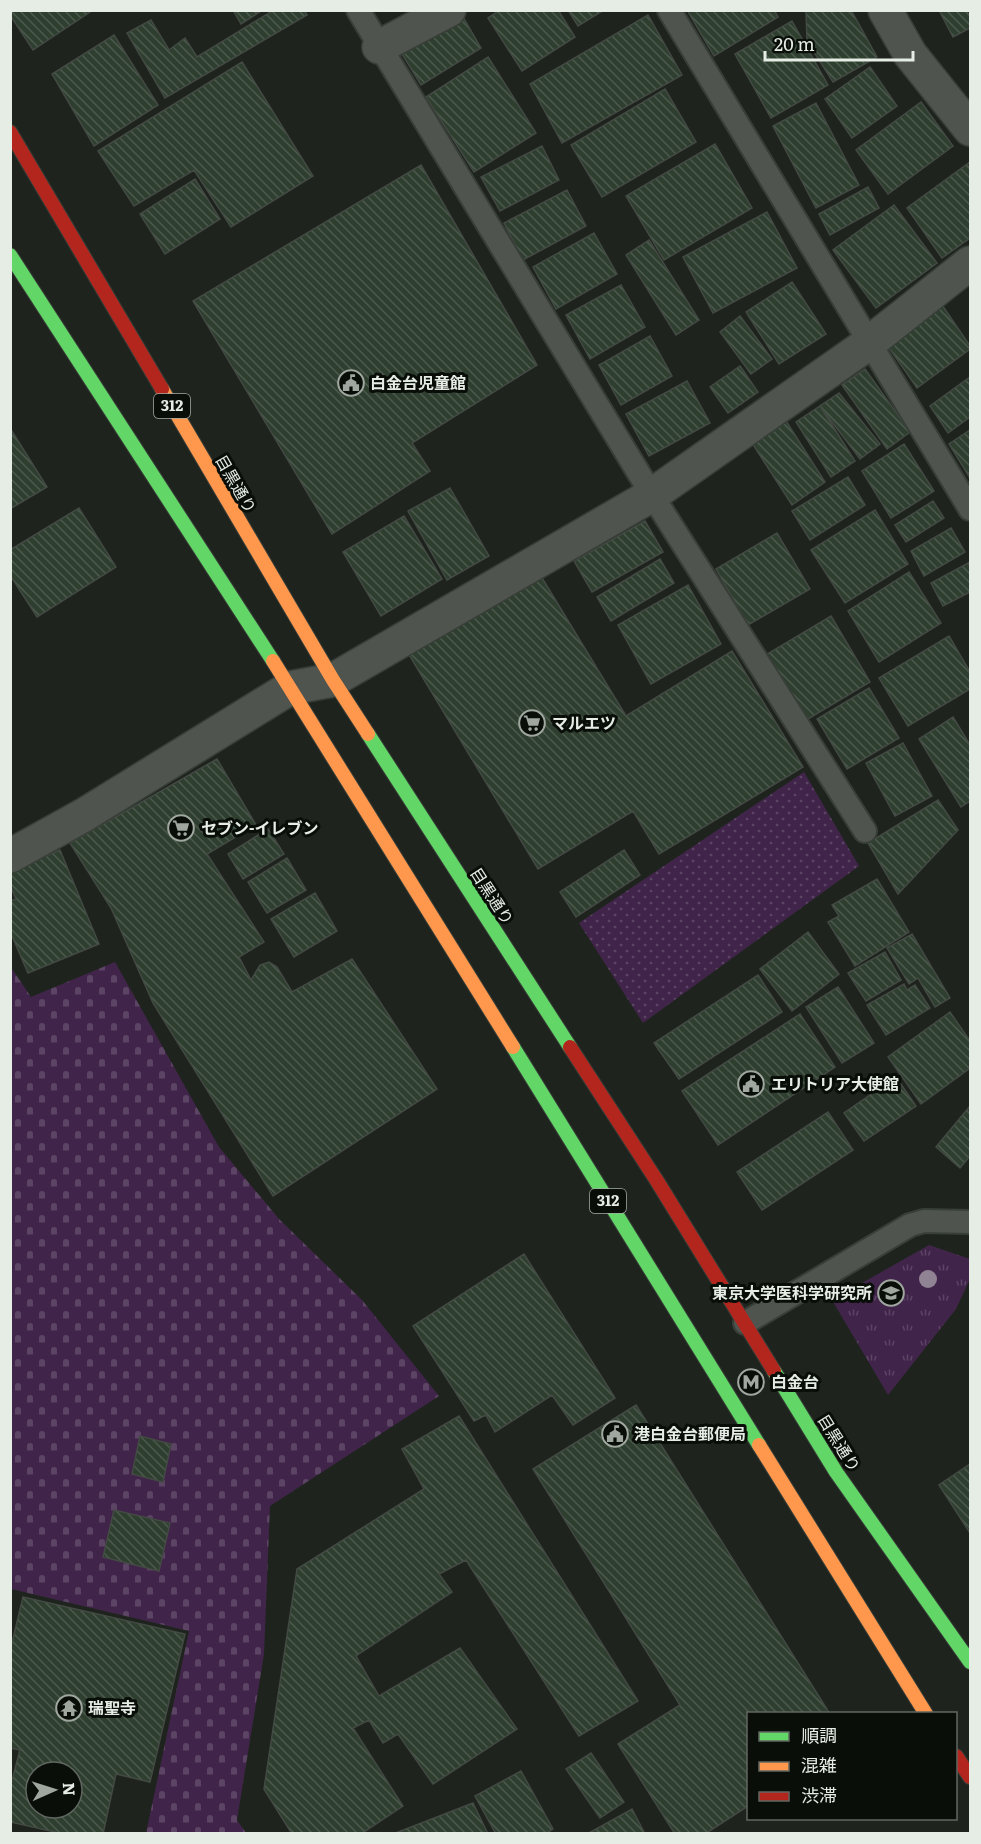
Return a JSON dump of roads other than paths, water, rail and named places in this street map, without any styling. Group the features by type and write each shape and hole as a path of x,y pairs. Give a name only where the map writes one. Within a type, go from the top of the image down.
{"main road":[{"name":"目黒通り","path":"10,132 333,680 657,1181 740,1326 836,1472 970,1662"},
{"name":"312","path":"10,255 290,688 704,1346 925,1712"},
{"path":"957,1757 970,1776"}],"street":[{"path":"379,47 449,10"},
{"path":"885,10 910,54 970,129"},
{"path":"10,856 84,815 290,688 333,680 652,495 869,343 970,263"}],"lane":[{"path":"358,10 652,495 865,831"},
{"path":"669,10 970,509"},
{"path":"740,1326 910,1225 924,1221 970,1221"}],"place":[{"name":"白金台児童館","path":"351,383"},
{"name":"マルエツ","path":"532,723"},
{"name":"セブン-イレブン","path":"181,828"},
{"name":"エリトリア大使館","path":"751,1084"},
{"name":"東京大学医科学研究所","path":"891,1293"},
{"name":"白金台","path":"751,1382"},
{"name":"港白金台郵便局","path":"615,1434"},
{"name":"瑞聖寺","path":"69,1708"}]}
